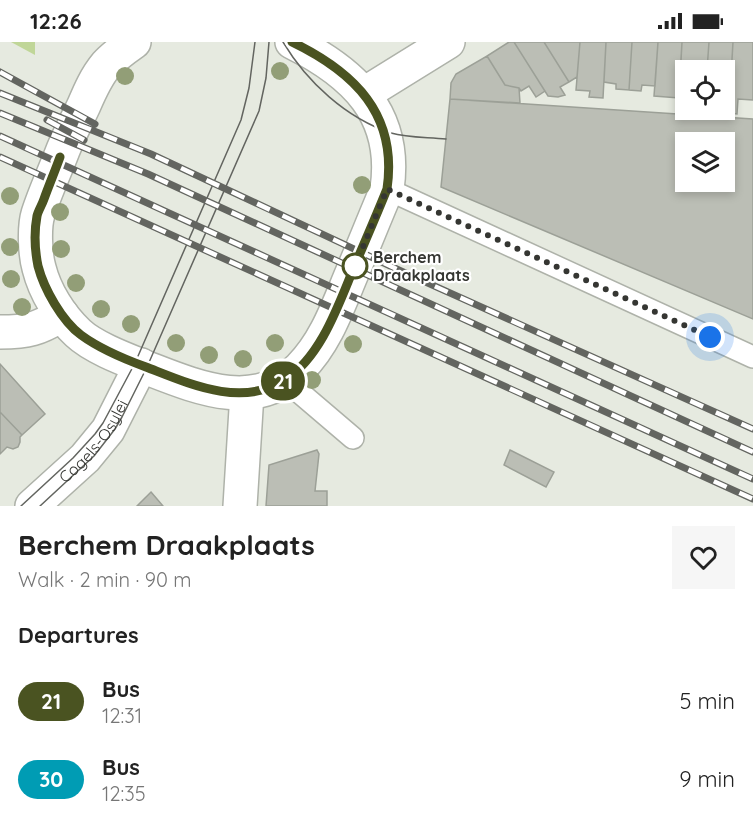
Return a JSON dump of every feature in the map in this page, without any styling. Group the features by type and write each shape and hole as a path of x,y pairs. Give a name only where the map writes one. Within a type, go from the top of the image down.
{"street":[{"path":"134,42 106,66 96,80 68,138 37,216 36,243 39,267 48,291 62,315 80,334 141,365 194,386 221,392 247,393 266,389 285,380 316,348 333,318 387,189 389,174 389,159 380,122 364,94 348,77 327,61 292,42"},
{"path":"364,94 448,42"},
{"path":"0,332 21,332 34,329 62,315"},
{"name":"Cogels-Osylei","path":"33,506 103,438 141,365"},
{"path":"240,506 247,393"}],"lane":[{"path":"387,189 753,357"},
{"path":"285,380 354,438"}],"green space":[{"path":"11,42 35,42 35,55"}],"building":[{"path":"509,42 514,42 545,91 536,97 529,86 521,91 519,88 505,85 487,56"},
{"path":"514,42 544,42 569,82 560,87 565,95 548,96"},
{"path":"544,42 580,42 577,77 569,82"},
{"path":"580,42 606,42 603,98 589,97 590,91 576,90"},
{"path":"606,42 632,42 629,90 616,89 616,84 604,82"},
{"path":"632,42 658,42 655,86 642,85 641,91 629,90"},
{"path":"658,42 682,42 681,60 675,60 675,98 654,96"},
{"path":"682,42 709,42 708,60 681,60"},
{"path":"709,42 733,42 732,60 708,60"},
{"path":"733,42 753,42 753,100 738,99 737,114 735,114 735,60 732,60"},
{"path":"487,56 505,85 519,88 520,103 450,99 451,83 456,74"},
{"path":"450,99 675,114 675,120 753,119 753,319 441,187"},
{"path":"0,364 45,414 22,435 0,412"},
{"path":"0,412 22,435 18,447 13,449 7,447 0,454"},
{"path":"317,450 319,454 315,491 327,491 327,506 266,506 269,465"},
{"path":"510,450 554,472 546,487 504,465"},
{"path":"151,492 163,506 137,506"}],"tram line":[{"path":"21,506 73,458 95,434 135,363 241,120 249,88 255,42"},
{"path":"40,506 94,456 115,429 147,367 259,111 266,78 269,42"},
{"path":"283,42 316,84 329,97 359,118 398,135 446,139"}],"railway":[{"path":"0,72 95,124"},
{"path":"0,93 151,154 401,271 753,429"},
{"path":"0,113 148,174 753,452"},
{"path":"47,120 84,140"},
{"path":"0,136 753,479"},
{"path":"0,157 753,499"}],"bus line":[{"name":"21","path":"60,157 37,216 36,243 39,267 48,291 62,315 80,334 135,363 194,386 221,392 247,393 266,389 285,380 316,348 333,318 387,189 389,174 389,159 380,122 364,94 348,77 327,61 292,42"}],"place":[{"name":"Berchem Draakplaats","path":"355,266"}],"route":[{"path":"355,266 387,189 710,337"}]}
